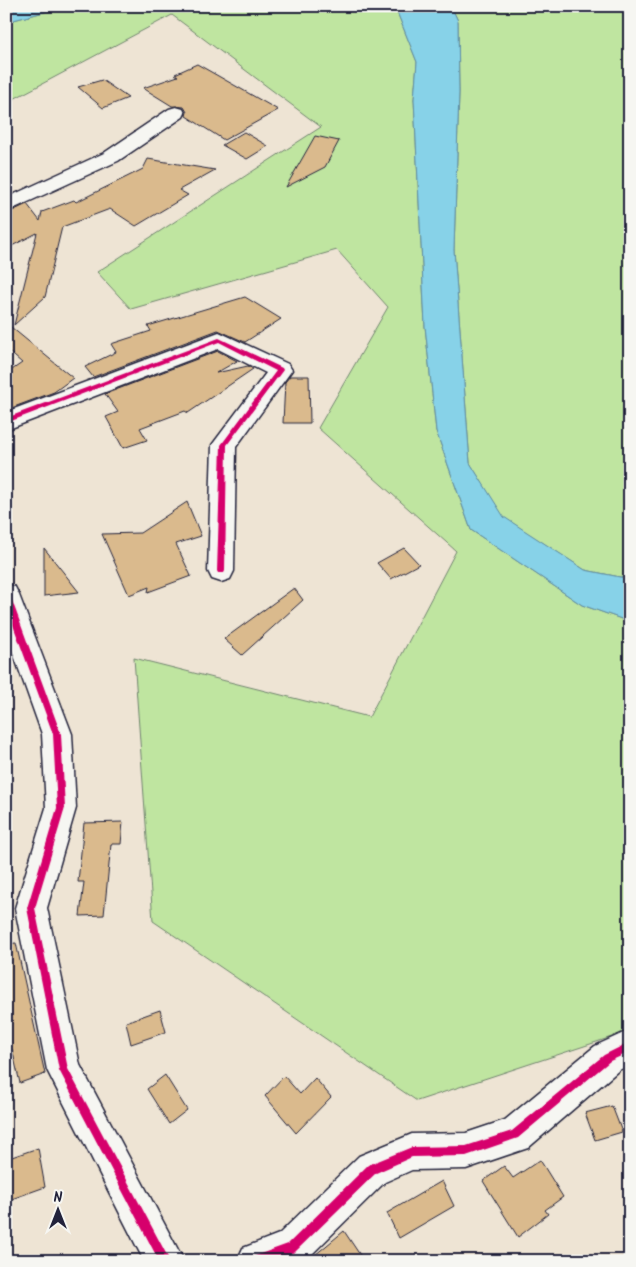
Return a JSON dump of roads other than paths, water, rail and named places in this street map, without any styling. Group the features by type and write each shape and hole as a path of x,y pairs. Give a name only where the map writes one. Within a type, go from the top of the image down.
{"street":[{"path":"6,206 111,157 176,112"},
{"path":"6,422 219,340 280,370 224,445 221,571"},
{"path":"6,595 57,734 61,808 31,908 64,1070 165,1261"},
{"path":"256,1261 291,1248 372,1169 412,1152 466,1151 515,1135 607,1058 630,1047"}],"water":[{"path":"6,6 67,6 6,22"},
{"path":"387,6 451,6 458,21 459,92 454,250 470,463 504,517 585,570 630,579 630,622 582,605 471,530 436,431 425,326 414,99 417,62 397,12"}]}
